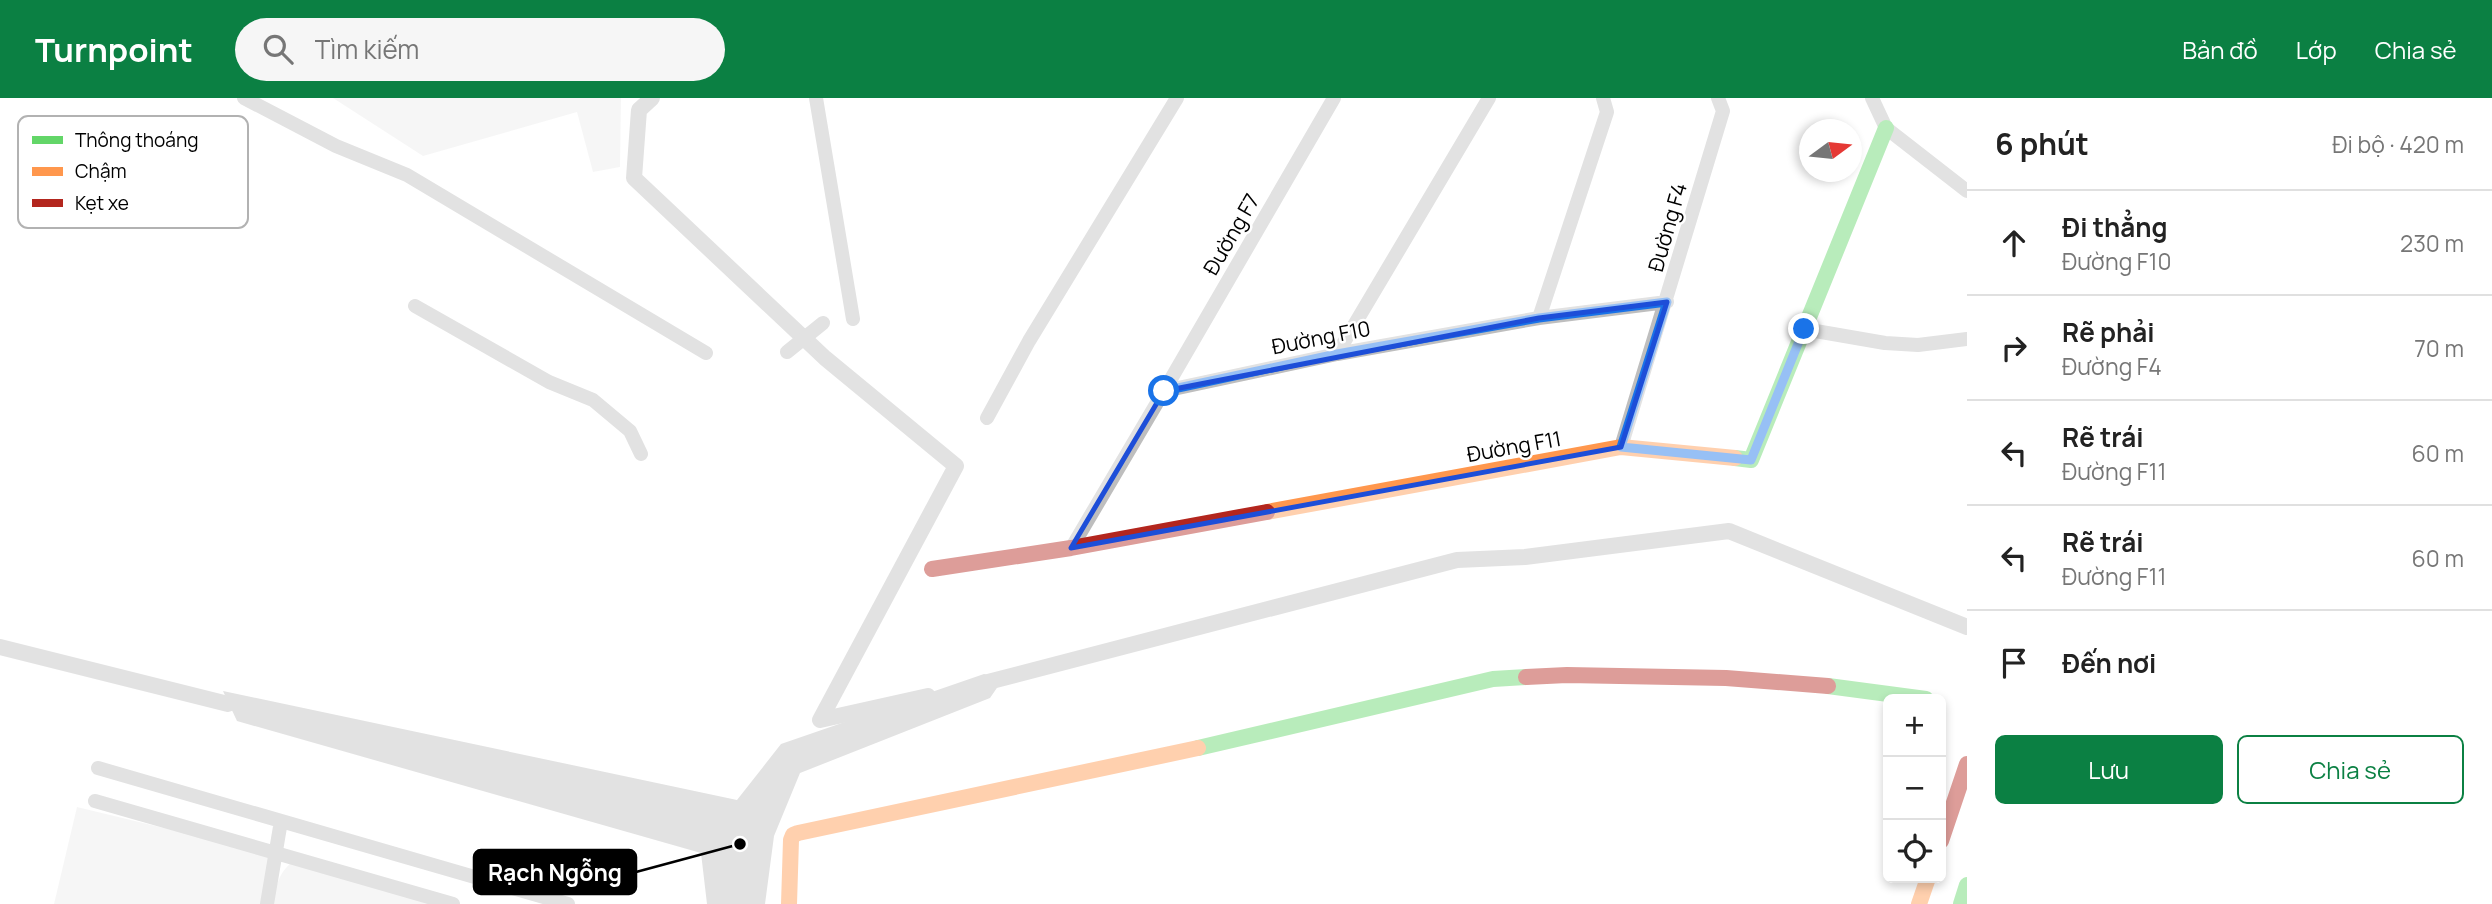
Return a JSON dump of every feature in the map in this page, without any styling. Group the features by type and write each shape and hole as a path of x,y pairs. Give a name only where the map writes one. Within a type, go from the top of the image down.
{"street":[{"path":"244,98 336,146 408,175 706,353"},
{"path":"816,98 853,319"},
{"path":"987,418 1029,341 1177,98"},
{"name":"Đường F7","path":"1164,391 1334,98"},
{"path":"1337,354 1489,98"},
{"path":"1539,318 1607,112 1603,98"},
{"name":"Đường F4","path":"1621,447 1723,111 1718,98"},
{"path":"1871,98 1886,128 1967,191"},
{"name":"Đường F11","path":"932,569 1072,548 1621,447 1751,460 1886,128"},
{"name":"Đường F10","path":"1164,391 1337,354 1539,318 1667,302"},
{"path":"415,306 549,382 593,400 630,432 641,454"},
{"path":"787,352 823,323"},
{"path":"1804,329 1885,344 1917,345 1967,338"},
{"path":"1072,548 1164,391"},
{"path":"789,904 791,841 797,833 1150,760 1493,679 1567,675 1726,678 1819,685 1888,694"},
{"path":"1946,826 1967,764"},
{"path":"98,768 281,821 529,898 568,904"},
{"path":"95,802 453,904"},
{"path":"267,904 281,821"},
{"path":"1919,904 1924,883"}],"highlighted area":[{"path":"1667,302 1621,447 1071,548 1164,391 1539,318"}],"shaded area":[{"path":"333,98 621,98 620,167 593,172 577,112 423,156"},
{"path":"984,674 1003,679 990,698 800,773 774,836 765,904 707,904 701,853 237,721 223,691 737,800 781,744"},
{"path":"77,807 272,854 263,904 54,904"},
{"path":"292,862 435,904 273,904 278,881"}],"waterway":[{"path":"652,98 639,110 634,178 825,358 956,466 820,720 928,696"},
{"path":"984,683 1457,560 1525,557 1729,531 1967,627"},
{"path":"0,647 228,704"}],"traffic: fast":[{"path":"1735,458 1751,460 1886,128"},
{"path":"1198,748 1493,679 1526,677"},
{"path":"1828,686 1888,694"},
{"path":"1961,904 1967,885"}],"traffic: slow":[{"path":"1267,512 1621,447 1735,458"},
{"path":"789,904 791,840 793,835 798,833 1198,748"},
{"path":"1919,904 1926,883"}],"traffic: jam":[{"path":"932,569 1071,548 1267,512"},
{"path":"1526,677 1567,675 1726,678 1828,686"},
{"path":"1946,826 1967,764"}],"place":[{"name":"Rạch Ngỗng","path":"740,844"}],"route":[{"path":"1164,391 1337,354 1539,318 1667,302 1621,447 1751,460 1804,329"}]}
